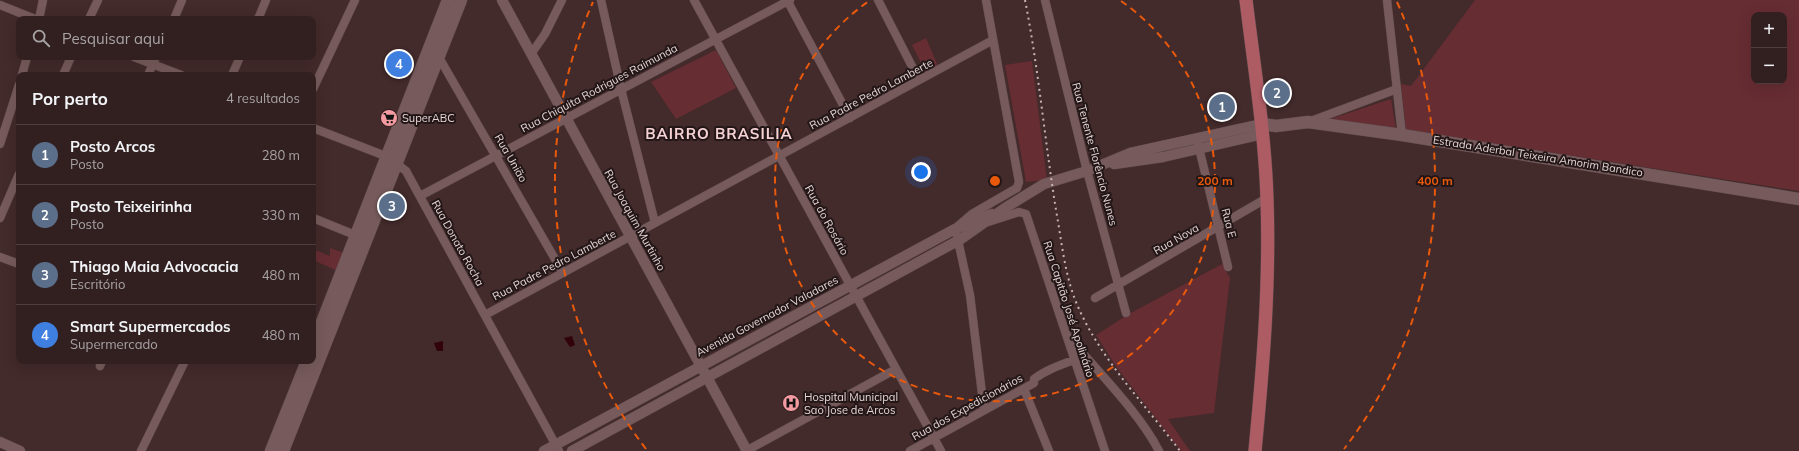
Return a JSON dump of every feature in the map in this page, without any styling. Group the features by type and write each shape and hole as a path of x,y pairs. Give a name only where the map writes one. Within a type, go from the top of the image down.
{"main road":[{"path":"316,352 434,52 448,0"},
{"path":"434,52 461,0"},
{"path":"1246,0 1262,129 1267,198 1268,285 1255,451"},
{"name":"Estrada Aderbal Teixeira Amorim Bandico","path":"1262,129 1308,122 1402,135 1799,199"},
{"path":"316,338 362,237"},
{"path":"283,451 290,417 306,364"},
{"path":"271,451 290,417 311,364"}],"street":[{"path":"40,16 43,0"},
{"path":"90,16 98,0"},
{"path":"175,16 182,0"},
{"path":"259,16 266,0"},
{"path":"316,82 354,0"},
{"name":"Rua Joaquim Murtinho","path":"502,0 747,451"},
{"path":"531,54 545,34 562,0"},
{"path":"601,0 621,89 655,223"},
{"name":"Rua do Rosário","path":"694,0 941,451"},
{"path":"788,0 850,118"},
{"name":"Rua Chiquita Rodrigues Raimunda","path":"420,196 788,0"},
{"path":"878,0 919,80"},
{"path":"984,410 970,295 956,228 972,214 1017,188 1019,182 986,0"},
{"name":"Rua Tenente Florêncio Nunes","path":"1044,0 1087,171 1126,313"},
{"path":"1387,0 1402,135"},
{"path":"0,6 27,16"},
{"name":"Rua Padre Pedro Lamberte","path":"485,315 993,40"},
{"name":"Rua União","path":"434,52 496,155 563,273"},
{"path":"23,72 26,60"},
{"path":"64,72 70,60"},
{"path":"233,72 239,60"},
{"path":"150,72 155,61 175,72"},
{"path":"1308,122 1397,90"},
{"path":"0,144 16,94"},
{"path":"316,129 392,160"},
{"name":"Avenida Governador Valadares","path":"1100,166 1163,157 1262,129"},
{"name":"Avenida Governador Valadares","path":"572,451 958,241 986,223 1005,208 1044,184 1087,171 1130,153 1197,138 1262,129"},
{"name":"Rua E","path":"1197,138 1228,267"},
{"name":"Rua Donato Rocha","path":"392,160 406,171 558,448"},
{"path":"0,218 16,181"},
{"name":"Rua Nova","path":"1095,298 1267,198"},
{"name":"Avenida Governador Valadares","path":"544,451 558,448 701,366 956,228 1005,208"},
{"name":"Rua Capitão José Apolinário","path":"986,223 1019,212 1026,214 1105,451"},
{"path":"316,219 362,237"},
{"path":"0,257 16,263"},
{"path":"1064,331 1097,372 1127,405 1154,440 1159,451"},
{"name":"Rua dos Expedicionários","path":"910,451 1024,389 1034,383 1034,379 1038,376 1074,360"},
{"path":"141,451 184,364"},
{"path":"1078,372 1080,368 1086,365 1097,372"},
{"path":"747,451 896,369"},
{"path":"1024,389 1049,451"},
{"path":"0,442 20,451"}],"shaded area":[{"path":"1475,0 1799,0 1799,191 1406,130 1401,84 1411,86"},
{"path":"926,38 938,66 926,73 912,45"},
{"path":"716,50 736,88 676,119 651,82"},
{"path":"1032,61 1047,180 1026,182 1005,65"},
{"path":"1391,99 1396,129 1324,121"},
{"path":"330,248 347,254 340,272 316,261 316,250 330,256"},
{"path":"1222,264 1230,278 1214,413 1168,419 1190,451 1181,451 1117,368 1096,335 1129,314"},
{"path":"572,336 575,345 570,347 564,338"},
{"path":"443,341 443,351 437,351 434,343"}],"railway":[{"path":"1025,0 1057,216 1064,259 1072,292 1086,323 1097,342 1123,380 1180,451"}],"place":[{"name":"Smart Supermercados","path":"399,64"},
{"name":"Posto Teixeirinha","path":"1277,93"},
{"name":"Posto Arcos","path":"1222,107"},
{"name":"SuperABC","path":"389,118"},
{"name":"Thiago Maia Advocacia","path":"392,206"},
{"name":"Hospital Municipal Sao Jose de Arcos","path":"791,403"}],"district":[{"name":"BAIRRO BRASILIA","path":"719,133"}]}
